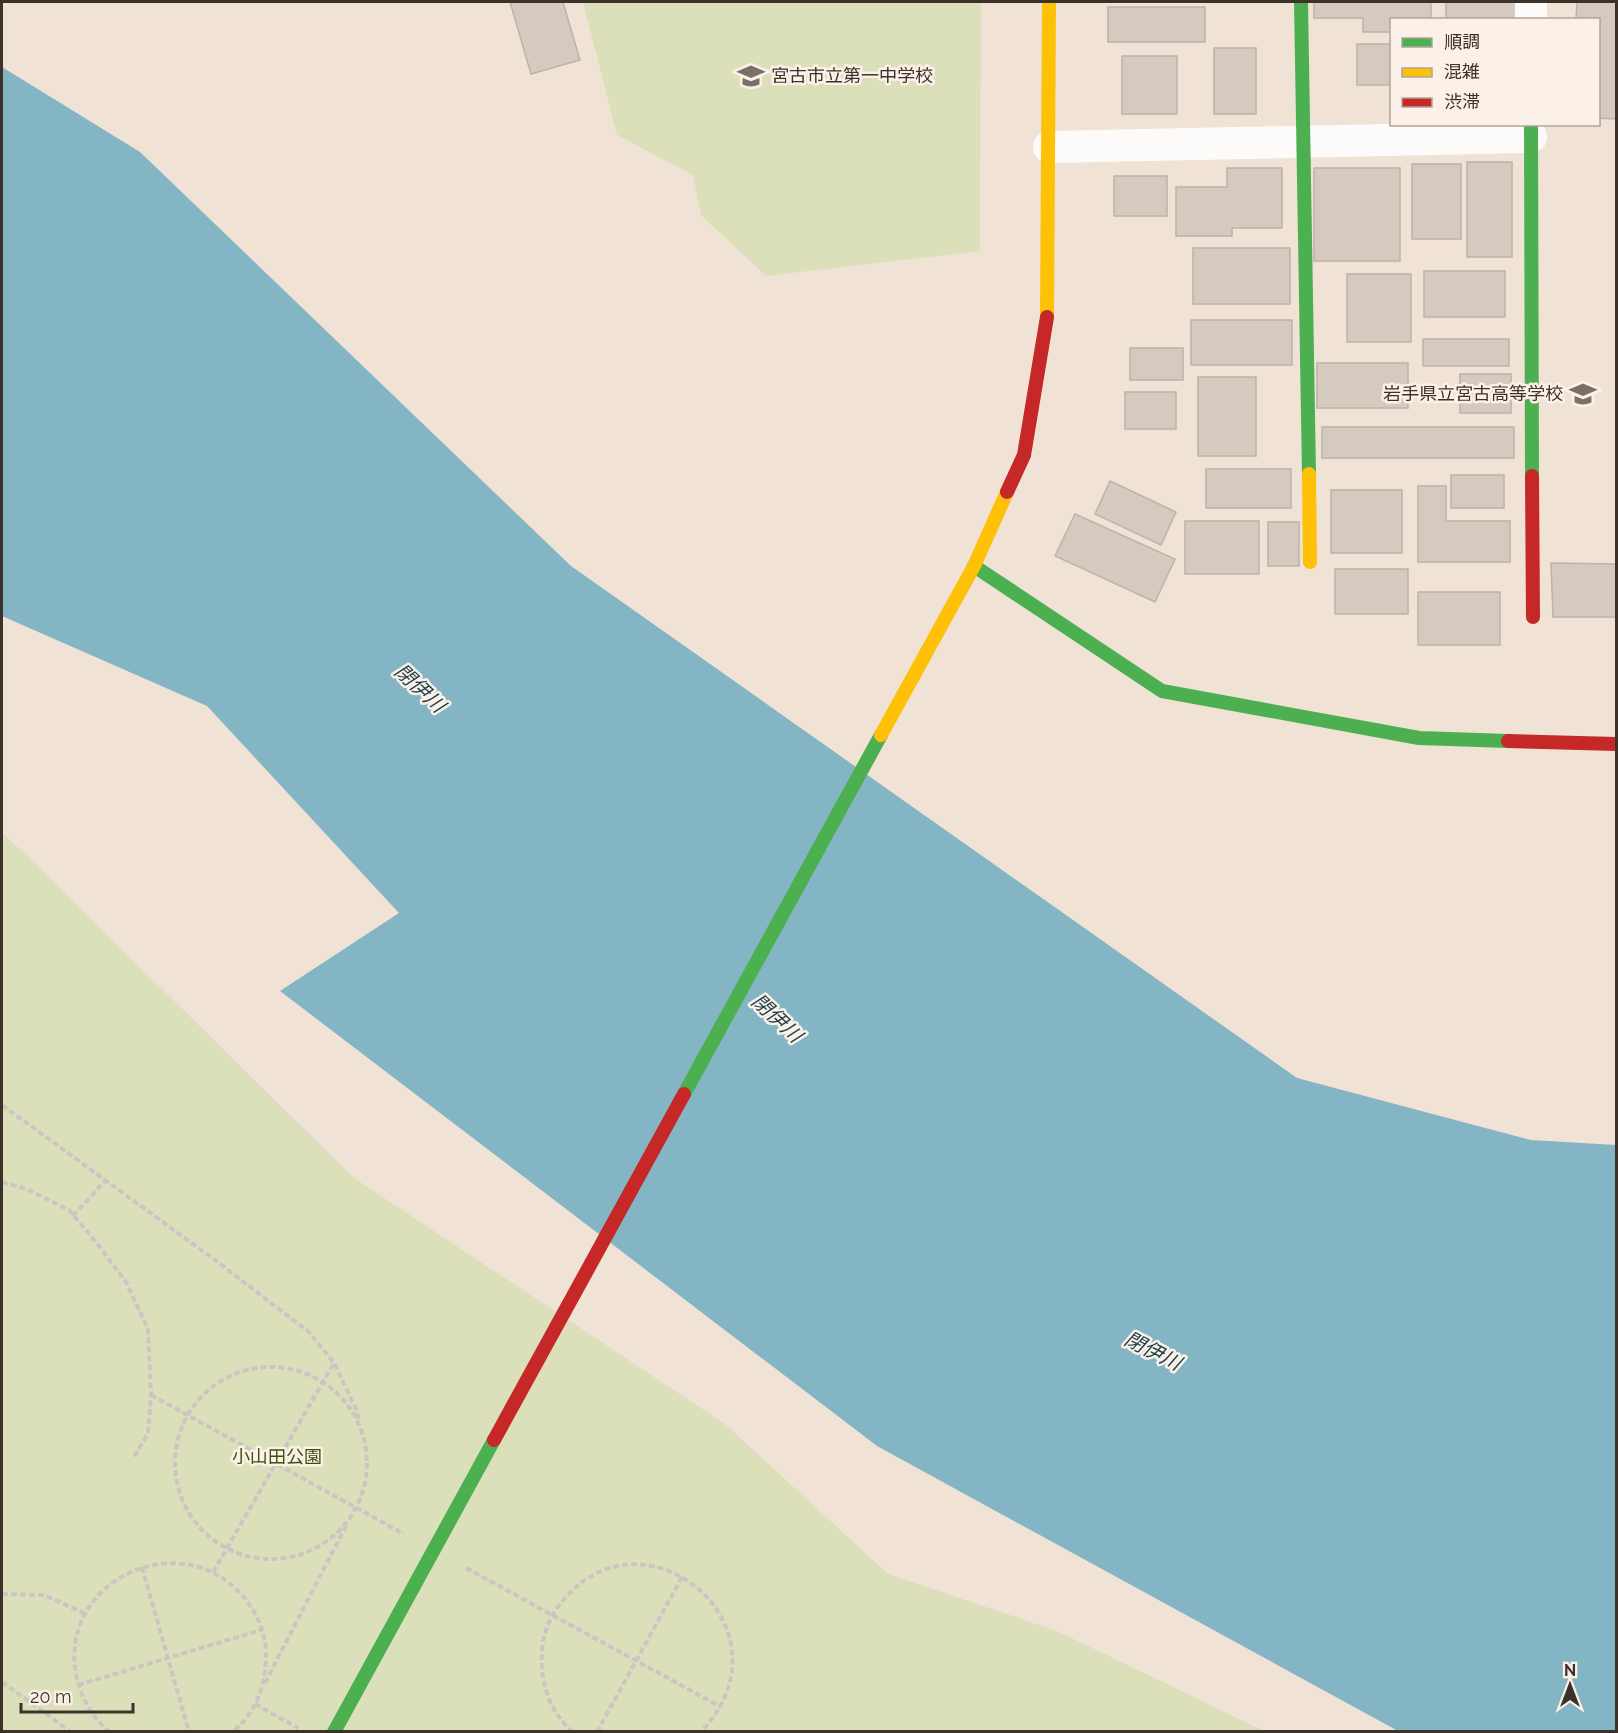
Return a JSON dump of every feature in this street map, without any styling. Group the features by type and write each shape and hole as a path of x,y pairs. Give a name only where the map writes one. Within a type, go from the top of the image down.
{"street":[{"path":"334,1731 974,566 1024,455 1048,313 1049,2"},
{"path":"1300,2 1310,562"},
{"path":"1531,2 1531,18"},
{"path":"1049,147 1303,142 1531,131 1533,617"},
{"path":"974,566 1162,691 1419,738 1617,744"}],"path":[{"path":"2,1105 215,1260 309,1332 334,1363 356,1409 366,1449 367,1472 362,1495 255,1703 232,1731"},
{"path":"73,1216 105,1181"},
{"path":"2,1182 27,1189 69,1210 126,1282 147,1329 151,1395 148,1433 134,1457"},
{"path":"213,1572 334,1363"},
{"path":"352,1516 337,1534 318,1547 295,1556 270,1560 246,1556 227,1548 204,1532 189,1513 179,1491 175,1469 182,1426 194,1407 208,1391 226,1379 247,1370 268,1367 292,1370 314,1377 333,1390 349,1407 360,1427"},
{"path":"110,1731 88,1707 78,1685 74,1663 76,1641 93,1601 126,1573 142,1567 168,1562 191,1564 213,1572 233,1584 248,1601 260,1622 266,1644 267,1667 261,1690"},
{"path":"573,1731 554,1710 544,1688 540,1666 542,1645 548,1623 573,1588 592,1576 612,1568 634,1564 657,1567 682,1577 698,1587 714,1604 726,1624 732,1647 733,1670 727,1692 717,1713 701,1731"},
{"path":"142,1567 189,1731"},
{"path":"597,1731 682,1577"},
{"path":"2,1594 44,1595 86,1614"},
{"path":"78,1685 262,1630"},
{"path":"2,1682 71,1731"},
{"path":"255,1703 304,1731"}],"green space":[{"name":"宮古市立第一中学校","path":"583,2 981,2 980,251 766,276 701,215 693,175 617,135"},
{"name":"小山田公園","path":"2,833 354,1178 725,1424 888,1574 1057,1631 1264,1731 2,1731"}],"water":[{"name":"閉伊川","path":"2,67 140,152 571,566 1297,1078 1531,1140 1616,1145 1616,1731 1398,1731 877,1446 280,991 399,913 207,706 2,616"}],"building":[{"path":"510,2 563,2 580,60 531,74"},
{"path":"1314,2 1431,2 1431,18 1390,18 1390,32 1363,32 1363,18 1314,18"},
{"path":"1446,2 1517,2 1517,18 1446,18"},
{"path":"1577,2 1616,2 1616,119 1600,118 1600,18 1576,18"},
{"path":"1108,7 1205,7 1205,42 1108,42"},
{"path":"1357,44 1390,44 1390,85 1357,85"},
{"path":"1214,48 1256,48 1256,114 1214,114"},
{"path":"1122,56 1177,56 1177,114 1122,114"},
{"path":"1467,162 1512,162 1512,257 1467,257"},
{"path":"1412,164 1461,164 1461,239 1412,239"},
{"path":"1227,168 1282,168 1282,228 1232,228 1232,236 1176,236 1176,187 1227,187"},
{"path":"1314,168 1400,168 1400,261 1314,261"},
{"path":"1114,176 1167,176 1167,216 1114,216"},
{"path":"1193,248 1290,248 1290,304 1193,304"},
{"path":"1424,271 1505,271 1505,317 1424,317"},
{"path":"1347,274 1411,274 1411,342 1347,342"},
{"path":"1191,320 1292,320 1292,365 1191,365"},
{"path":"1423,339 1509,339 1509,366 1423,366"},
{"path":"1130,348 1183,348 1183,380 1130,380"},
{"path":"1317,363 1408,363 1408,408 1317,408"},
{"path":"1460,374 1511,374 1511,413 1460,413"},
{"path":"1198,377 1256,377 1256,456 1198,456"},
{"path":"1125,392 1176,392 1176,429 1125,429"},
{"path":"1322,427 1514,427 1514,458 1322,458"},
{"path":"1206,469 1291,469 1291,508 1206,508"},
{"path":"1451,475 1504,475 1504,508 1451,508"},
{"path":"1110,481 1176,512 1161,545 1095,514"},
{"path":"1418,486 1446,486 1446,521 1510,521 1510,562 1418,562"},
{"path":"1331,490 1402,490 1402,553 1331,553"},
{"path":"1075,514 1175,559 1155,602 1055,556"},
{"path":"1185,521 1259,521 1259,574 1185,574"},
{"path":"1268,522 1299,522 1299,566 1268,566"},
{"path":"1551,563 1616,564 1616,617 1553,617"},
{"path":"1335,569 1408,569 1408,614 1335,614"},
{"path":"1418,592 1500,592 1500,645 1418,645"}],"traffic: fast":[{"path":"1301,2 1309,474"},
{"path":"1531,126 1532,476"},
{"path":"974,566 1162,691 1419,738 1508,741"},
{"path":"684,1094 881,735"},
{"path":"334,1732 494,1440"}],"traffic: slow":[{"path":"1047,317 1049,2"},
{"path":"1309,474 1310,562"},
{"path":"881,735 974,566 1007,492"}],"traffic: jam":[{"path":"1007,492 1024,455 1047,317"},
{"path":"1532,476 1533,617"},
{"path":"1508,741 1616,744"},
{"path":"494,1440 684,1094"}],"place":[{"name":"宮古市立第一中学校","path":"751,76"},
{"name":"岩手県立宮古高等学校","path":"1583,394"}]}
